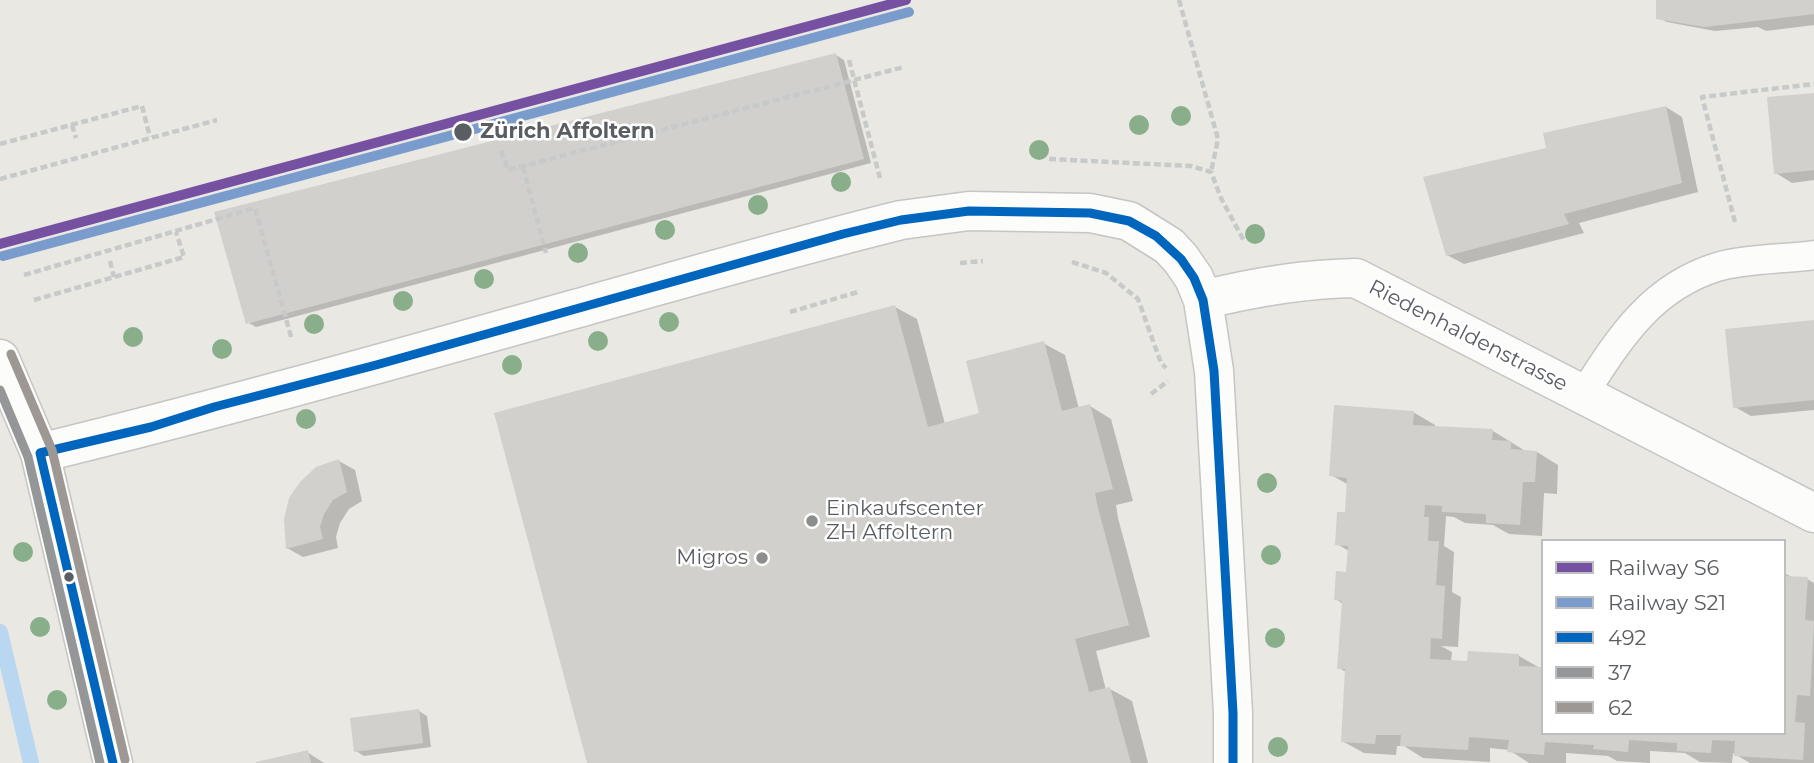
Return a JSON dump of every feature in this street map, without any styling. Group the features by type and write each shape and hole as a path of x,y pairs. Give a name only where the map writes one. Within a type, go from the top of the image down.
{"street":[{"path":"40,453 150,427 228,403 376,365 901,220 969,211 1090,213 1129,221 1156,236 1181,259 1194,278 1203,300 1214,370 1233,713 1233,763"},
{"name":"Riedenhaldenstrasse","path":"1203,300 1256,286 1314,279 1356,278 1814,513"},
{"path":"3,373 40,453 113,763"}],"lane":[{"name":"Riedenhaldenstrasse","path":"1583,395 1635,318 1673,285 1718,267 1814,255"}],"path":[{"path":"1179,0 1218,139 1211,172 1221,198 1244,241"},
{"path":"849,60 881,183"},
{"path":"501,151 508,170 523,167 904,67"},
{"path":"1746,263 1702,97 1814,84"},
{"path":"0,144 142,106 150,137"},
{"path":"0,179 217,120"},
{"path":"72,125 76,138"},
{"path":"1049,159 1191,166 1211,172"},
{"path":"523,167 546,253"},
{"path":"24,275 255,208 295,349"},
{"path":"34,300 184,257 176,232"},
{"path":"110,261 114,277"},
{"path":"960,263 987,261"},
{"path":"1069,261 1106,273 1138,299 1161,363 1174,376 1151,394"},
{"path":"790,312 858,292"}],"building":[{"path":"1656,0 1814,0 1814,14 1705,27 1656,19"},
{"path":"836,53 864,159 246,324 214,212"},
{"path":"1814,93 1814,170 1774,174 1767,97"},
{"path":"1666,106 1682,183 1564,214 1569,224 1446,256 1423,177 1546,148 1543,133"},
{"name":"Einkaufscenter ZH Affoltern","path":"895,305 928,427 979,413 966,361 1044,341 1062,411 1090,404 1113,489 1095,493 1129,625 1075,639 1089,692 1110,687 1131,763 587,763 494,413"},
{"path":"1814,320 1814,400 1733,408 1725,329"},
{"path":"1334,405 1414,411 1413,425 1493,429 1492,440 1511,441 1511,449 1537,451 1535,482 1523,482 1520,525 1486,523 1486,514 1442,512 1442,506 1425,505 1424,517 1429,517 1428,541 1439,541 1436,585 1445,586 1442,639 1431,638 1430,659 1467,661 1468,651 1519,654 1519,666 1541,667 1541,735 1786,735 1786,576 1808,577 1805,620 1814,621 1810,696 1797,695 1795,722 1805,723 1803,760 1734,756 1735,741 1712,740 1711,753 1677,751 1677,743 1629,740 1628,752 1593,749 1594,745 1545,742 1544,755 1507,752 1509,740 1469,737 1468,750 1400,746 1401,735 1376,735 1375,744 1341,742 1345,669 1337,669 1342,601 1334,600 1336,571 1346,572 1348,546 1335,545 1337,512 1345,512 1347,478 1329,476"},
{"path":"339,459 347,492 333,500 324,514 320,527 323,539 286,549 284,519 289,498 300,482 316,467"},
{"path":"419,709 423,743 354,752 350,718"},
{"path":"308,750 311,763 256,763 256,762"}],"waterway":[{"path":"0,632 31,763"}],"rail line":[{"name":"S6","path":"0,244 906,0"},
{"name":"S21","path":"3,256 909,12"}],"transit line":[{"name":"492","path":"113,763 40,453 151,427 214,407 376,365 843,234 901,220 969,211 1090,213 1129,221 1156,236 1181,259 1194,278 1203,300 1214,371 1233,713 1233,763"},
{"name":"62","path":"11,354 52,450 125,760"},
{"name":"37","path":"0,390 28,457 100,763"}],"place":[{"name":"Zürich Affoltern","path":"463,132"},
{"name":"Einkaufscenter ZH Affoltern","path":"812,521"},
{"name":"Migros","path":"762,558"}]}
